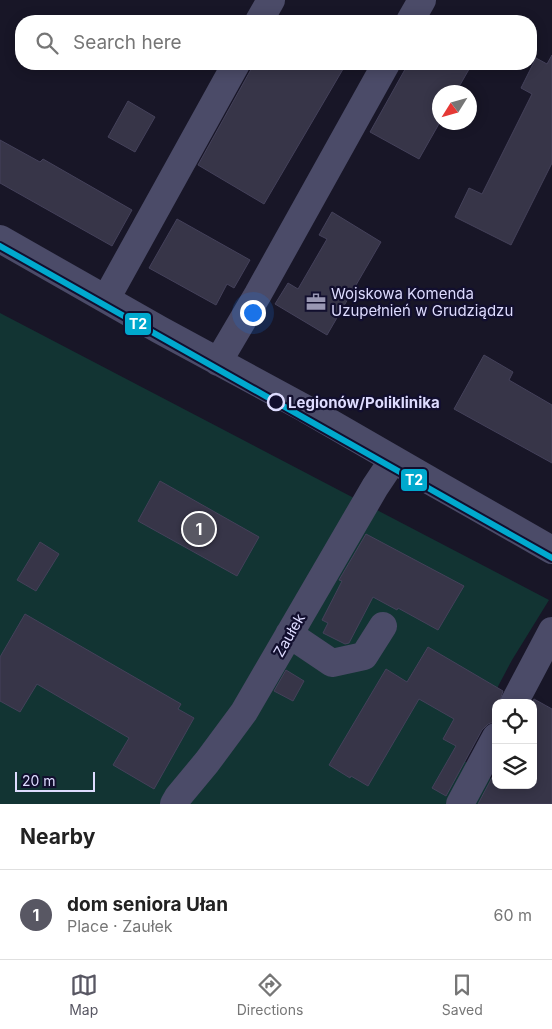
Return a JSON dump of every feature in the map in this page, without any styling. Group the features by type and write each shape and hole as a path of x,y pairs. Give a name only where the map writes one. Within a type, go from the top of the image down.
{"street":[{"path":"262,15 271,0"},
{"path":"413,15 422,0"},
{"path":"106,299 233,70"},
{"path":"218,362 383,70"},
{"path":"0,239 218,362 306,409 552,550"},
{"name":"Zaułek","path":"174,804 244,712 375,487 393,460"},
{"path":"289,634 332,663 364,656 383,626"},
{"path":"516,699 552,631"},
{"path":"460,804 492,744"}],"green space":[{"path":"0,313 549,600 512,660 460,758 492,779 492,789 503,789 529,804 0,804"}],"building":[{"path":"552,55 552,163 511,245 455,217 469,188 482,194 532,94 521,88 530,70 537,70 537,59 547,64"},
{"path":"251,70 342,70 264,204 198,165"},
{"path":"405,70 469,70 460,85 432,85 432,130 435,130 419,159 370,132"},
{"path":"128,101 155,117 135,152 108,137"},
{"path":"0,140 40,162 43,159 132,210 112,246 0,183"},
{"path":"332,212 381,242 327,335 275,304 288,283 298,289 327,239 319,235"},
{"path":"177,219 250,260 234,288 227,284 216,305 149,268"},
{"path":"484,355 513,372 509,380 552,405 552,463 454,409"},
{"path":"160,481 259,537 237,576 138,521"},
{"path":"366,534 464,586 438,630 398,608 397,610 373,597 349,643 345,644 323,633 328,623 322,620 342,581 339,580"},
{"path":"40,542 59,554 36,591 17,580"},
{"path":"25,614 181,704 178,709 194,718 154,789 113,765 129,738 37,684 20,712 0,701 0,657"},
{"path":"428,647 503,691 500,699 492,699 492,722 482,730 446,796 432,788 456,746 443,739 454,719 419,699 368,786 329,765 386,669 407,682"},
{"path":"286,670 304,681 293,701 274,691"},
{"path":"537,701 552,709 552,804 478,804 492,778 492,789 537,789"}],"transit line":[{"name":"T2","path":"0,246 552,558"}],"place":[{"name":"Wojskowa Komenda Uzupełnień w Grudziądzu","path":"316,302"},
{"name":"Legionów/Poliklinika","path":"276,402"},
{"name":"dom seniora Ułan","path":"199,529"}]}
